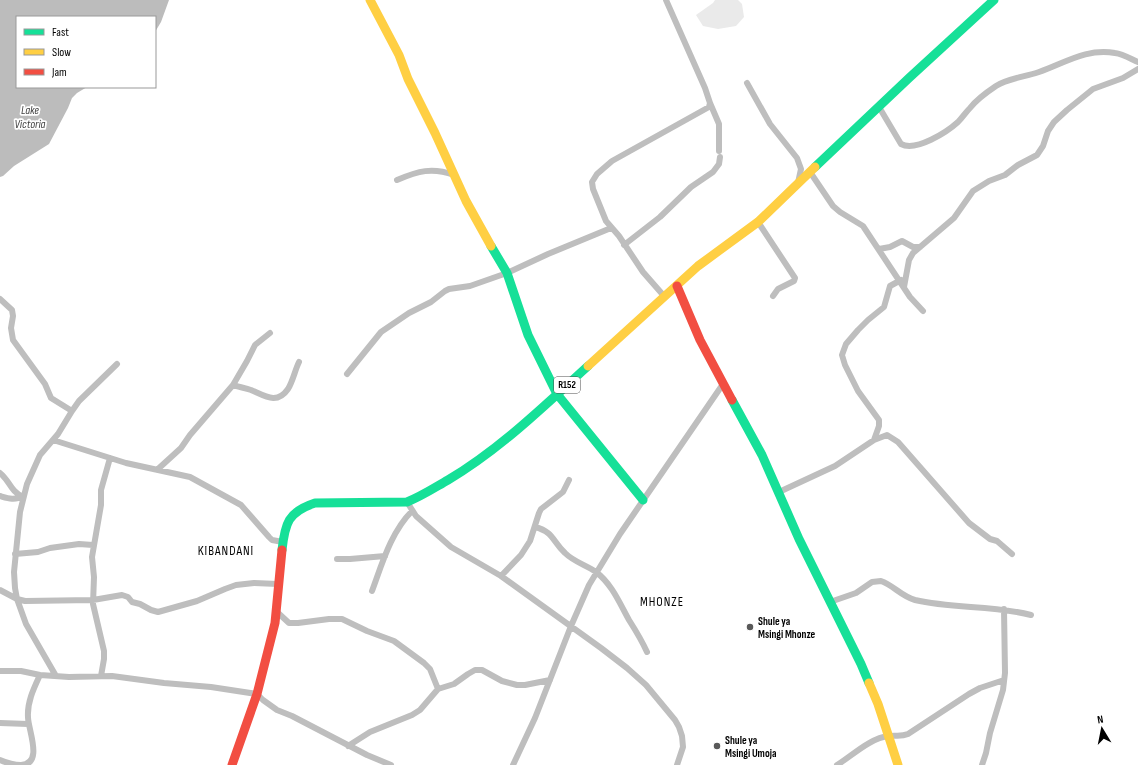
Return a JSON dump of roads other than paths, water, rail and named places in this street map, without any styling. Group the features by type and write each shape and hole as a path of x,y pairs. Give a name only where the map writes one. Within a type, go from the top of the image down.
{"main road":[{"path":"370,0 399,55 408,79 479,226 507,273 528,335 557,394 643,500"},
{"name":"R152","path":"232,765 257,694 270,648 275,623 283,542 286,526 292,515 304,507 315,504 407,502 420,497 484,457 524,424 664,296 712,255 758,222 962,28 994,0"},
{"path":"677,286 700,340 762,455 799,539 871,686 898,765"}],"street":[{"path":"624,245 666,212 691,187 713,172 719,164 719,124 710,103 706,88 666,0"},
{"path":"879,107 901,144 905,146 915,145 925,143 951,127 961,119 971,106 981,97 1004,82 1040,72 1085,54 1115,52 1138,62"},
{"path":"904,287 909,260 913,253 954,218 974,190 989,181 1004,175 1018,165 1037,155 1043,146 1048,131 1054,122 1066,110 1095,88 1123,78 1138,69"},
{"path":"747,83 770,124 798,158 801,169 798,184"},
{"path":"664,296 638,267 611,228 602,211 593,189 592,182 597,174 612,161 705,110 709,107 710,103"},
{"path":"397,180 429,170 454,175"},
{"path":"810,172 833,206 840,212 864,226 901,280 913,301 923,311"},
{"path":"758,222 795,278 794,281 775,291 773,296"},
{"path":"347,374 381,332 409,313 426,306 449,289 470,286 507,273 611,228"},
{"path":"880,249 890,247 902,241 913,247 920,247"},
{"path":"874,440 879,426 879,420 858,392 844,365 842,355 846,344 858,330 884,308 890,286 901,280"},
{"path":"0,299 12,310 13,316 11,334 16,345 44,384 51,398 72,411"},
{"path":"158,470 181,448 190,435 233,385 248,361 255,345 270,333"},
{"path":"233,385 249,389 269,398 281,396 288,388 299,362"},
{"path":"56,676 26,624 16,599 15,554 19,517 23,497 33,469 40,455 53,440 86,393 117,364"},
{"path":"513,765 535,718 589,584 620,534 723,384"},
{"path":"779,492 835,466 874,440 887,435 898,442 969,522 990,539 997,541 1012,554"},
{"path":"53,440 135,465 190,477 216,493 233,500 246,511 269,537 276,541 283,542"},
{"path":"101,676 104,651 94,610 94,577 92,557 100,513 101,490 110,458"},
{"path":"0,473 4,476 13,490 23,497"},
{"path":"501,576 526,548 535,528 541,509 563,492 569,480"},
{"path":"0,496 14,499 23,497"},
{"path":"407,502 412,511 451,547 501,576 571,626 627,668 658,697 675,720 682,736 683,747 677,765"},
{"path":"372,591 385,556 400,524 412,511"},
{"path":"535,528 548,532 564,553 596,573 609,586 642,639 647,652"},
{"path":"15,554 38,552 47,549 79,544 93,545"},
{"path":"337,559 385,556"},
{"path":"830,602 856,593 872,582 881,581 904,596 914,599 957,606 1004,609 1031,615"},
{"path":"0,590 16,599 32,602 93,600 125,595 132,602 158,612 197,601 236,585 254,583 278,584"},
{"path":"8,594 15,588"},
{"path":"982,765 990,733 1001,700 1004,680 1004,609"},
{"path":"276,611 289,623 293,624 329,619 342,619 367,631 394,641 424,662 430,669 438,690"},
{"path":"348,746 370,732 412,715 420,710 438,690 454,684 475,670 482,670 502,682 518,685 550,680"},
{"path":"0,671 56,676 112,676 164,683 211,687 257,694 277,710 292,716 348,746 391,765"},
{"path":"0,760 10,764 19,765 28,764 31,761 33,751 28,716 30,700 40,675"},
{"path":"837,765 865,745 889,736 908,734 969,694 980,688 1004,680"},
{"path":"0,723 28,724"}],"water":[{"name":"Lake Victoria","path":"0,0 169,0 161,22 156,30 156,16 16,16 16,88 85,88 72,98 49,144 14,166 0,177"}],"place":[{"name":"Shule ya Msingi Mhonze","path":"750,627"},
{"name":"Shule ya Msingi Umoja","path":"717,746"}],"district":[{"name":"KIBANDANI","path":"226,551"},
{"name":"MHONZE","path":"662,602"}]}
